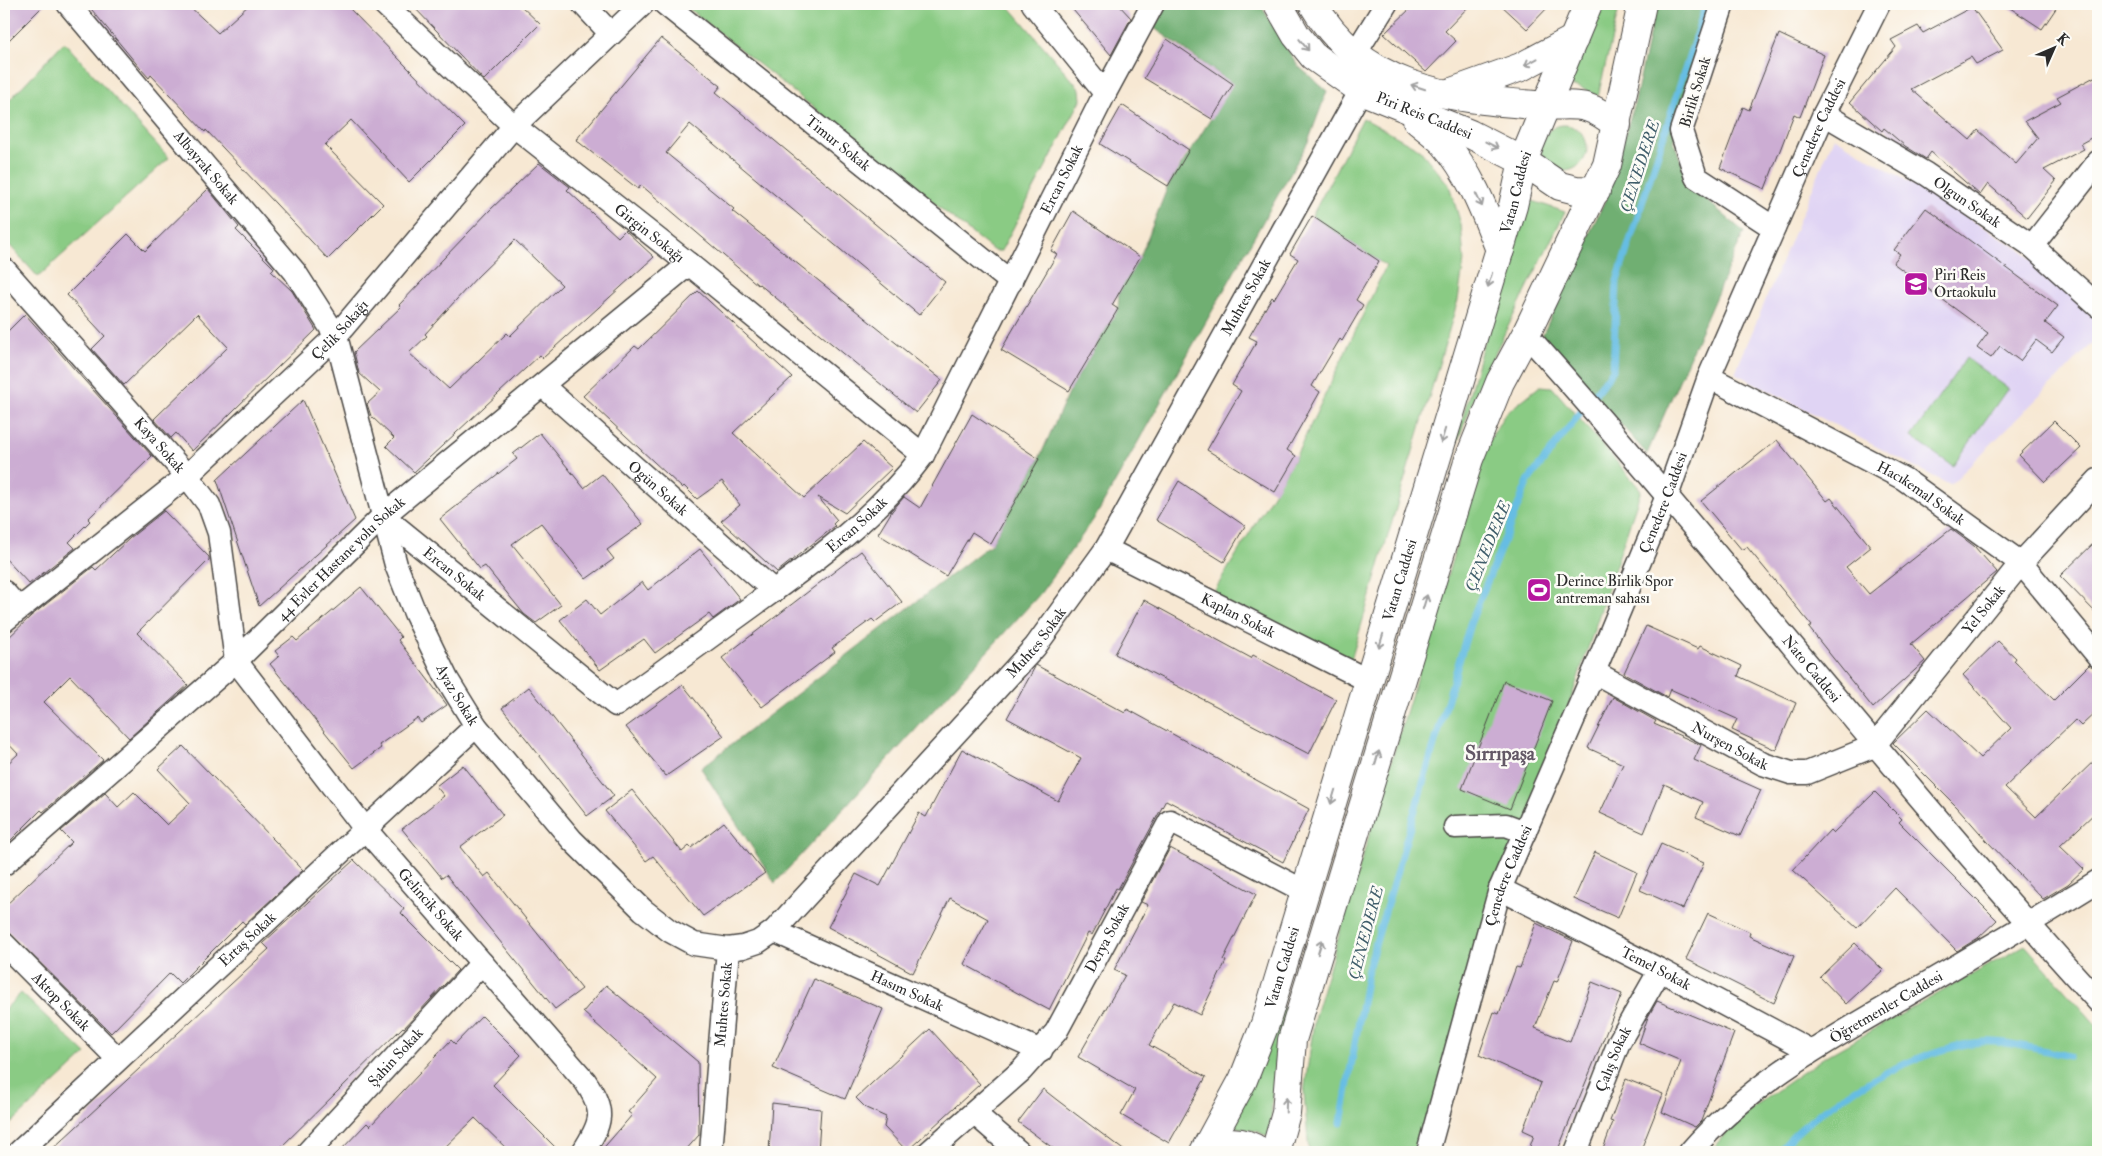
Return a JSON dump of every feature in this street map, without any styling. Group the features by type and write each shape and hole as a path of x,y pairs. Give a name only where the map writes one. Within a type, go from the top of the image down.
{"main road":[{"name":"Piri Reis Caddesi","path":"1278,4 1296,34 1313,56 1361,90 1470,134 1523,161 1560,186 1596,191"},
{"name":"Piri Reis Caddesi","path":"1313,4 1336,37 1355,54 1388,75 1419,88 1476,100 1588,106 1617,125"},
{"name":"Vatan Caddesi","path":"1205,1152 1231,1106 1253,1056 1500,250 1523,161 1588,4"},
{"name":"Vatan Caddesi","path":"1275,1152 1286,1113 1292,1040 1469,459 1500,382 1526,334 1607,165 1642,4"},
{"path":"1446,94 1522,67 1574,39"},
{"path":"1405,109 1443,143 1465,172 1481,203 1500,250"},
{"name":"Vatan Caddesi","path":"1205,1152 1227,1142 1240,1142 1253,1146 1261,1152"}],"street":[{"name":"Albayrak Sokak","path":"68,4 295,272 336,336"},
{"name":"Girgin Sokağı","path":"384,4 514,126 689,264 923,456"},
{"path":"583,4 611,34"},
{"name":"Çelik Sokağı","path":"9,607 187,476 336,336 514,126 643,4"},
{"name":"Timur Sokak","path":"665,4 1011,282"},
{"path":"1033,4 1106,93"},
{"name":"Ercan Sokak","path":"383,516 616,705 774,591 850,532 909,474 923,456 1106,93 1153,4"},
{"path":"1355,54 1386,4"},
{"name":"Birlik Sokak","path":"1723,4 1681,131 1696,177 1774,228"},
{"name":"Çenedere Caddesi","path":"1428,1152 1500,889 1594,672 1667,496 1709,377 1824,114 1878,4"},
{"name":"Muhtes Sokak","path":"711,1152 728,949 758,942 774,931 1035,647 1106,549 1361,90"},
{"name":"Olgun Sokak","path":"1824,114 1926,174 2032,246 2095,296"},
{"path":"2032,246 2098,162"},
{"name":"44 Evler Hastane yolu Sokak","path":"4,864 236,661 383,516 689,264"},
{"name":"Kaya Sokak","path":"4,269 187,476 209,505 219,533 236,661"},
{"name":"Nato Caddesi","path":"1526,334 1667,496 1874,746 2028,924 2098,1001"},
{"name":"Ayaz Sokak","path":"336,336 396,565 415,613 447,679 476,726 572,840 643,910 670,931 694,944 728,949"},
{"name":"Hacıkemal Sokak","path":"1709,377 1861,448 2021,563 2098,656"},
{"name":"Ogün Sokak","path":"543,386 774,591"},
{"name":"Yel Sokak","path":"1874,746 2021,563 2098,480"},
{"name":"Kaplan Sokak","path":"1106,549 1369,680"},
{"name":"Gelincik Sokak","path":"236,661 366,830 585,1081 598,1099 600,1113 596,1131 583,1152"},
{"name":"Nurşen Sokak","path":"1594,672 1777,770 1807,773 1874,746"},
{"name":"Ertaş Sokak","path":"19,1152 476,726"},
{"name":"Derya Sokak","path":"929,1152 1041,1051 1056,1032 1170,821 1304,891"},
{"path":"1455,827 1506,825 1525,832"},
{"name":"Öğretmenler Caddesi","path":"1690,1152 1741,1101 1810,1050 2028,924 2098,881"},
{"name":"Temel Sokak","path":"1500,889 1660,970 1810,1050"},
{"name":"Hasım Sokak","path":"774,931 1041,1051"},
{"name":"Aktop Sokak","path":"4,944 118,1059"},
{"name":"Şahin Sokak","path":"308,1152 482,963"},
{"name":"Çalış Sokak","path":"1576,1152 1619,1042 1660,970"},
{"path":"974,1113 1019,1152"}],"shaded area":[{"name":"Piri Reis Ortaokulu","path":"1834,137 2020,249 2098,319 2098,338 1950,485 1735,373"}],"green space":[{"path":"683,4 1007,4 1080,89 1081,100 1001,251 994,251"},
{"path":"1153,4 1260,4 1298,66 1327,91 1308,142 1096,516 1040,594 775,883 701,768 991,544 1039,459 1069,391 1118,309 1119,292 1140,257 1168,186 1233,84 1143,20"},
{"path":"1595,4 1620,4 1598,96 1579,87 1562,84"},
{"path":"1656,4 1720,4 1674,142 1690,186 1744,232 1647,454 1542,336 1606,198 1635,101"},
{"path":"64,42 169,158 38,277 4,239 4,106"},
{"path":"1363,118 1419,149 1449,185 1461,224 1464,260 1458,300 1348,670 1209,600 1296,456 1386,266 1312,216"},
{"path":"1559,125 1569,125 1583,135 1587,148 1583,161 1577,167 1569,171 1559,171 1545,161 1541,153 1541,143 1551,129"},
{"path":"1524,198 1565,212 1479,385 1451,459"},
{"path":"1966,358 2008,388 1953,466 1911,437"},
{"path":"1540,386 1552,387 1641,490 1419,1152 1309,1152 1304,1093 1315,1015 1487,444 1505,414"},
{"path":"2025,945 2098,1027 2098,1152 1710,1152 1738,1118 1823,1058"},
{"path":"21,993 86,1054 4,1130 4,1010"},
{"path":"1281,1006 1287,1010 1272,1091 1274,1141 1259,1132 1231,1126"}],"building":[{"path":"4,4 45,4 4,45"},
{"path":"87,4 187,4 218,33 250,4 345,4 465,126 409,182 351,120 325,145 383,204 328,259 206,130 205,132 151,75 149,78"},
{"path":"411,4 519,4 540,24 484,80"},
{"path":"1068,4 1118,4 1131,18 1111,55"},
{"path":"1415,4 1471,4 1445,31 1456,41 1426,72 1384,34"},
{"path":"1500,4 1551,4 1527,29"},
{"path":"2004,4 2059,4 2042,29"},
{"path":"1972,7 2003,50 1976,64 1971,57 1911,89 1970,140 1978,130 2016,164 2038,138 2025,121 2061,102 2057,97 2098,75 2098,134 2080,144 2084,149 2044,170 2056,181 2027,218 1988,184 1980,195 1931,152 1926,159 1905,146 1884,128 1882,131 1850,102 1896,47 1891,40 1918,26 1923,33"},
{"path":"1779,34 1824,55 1800,117 1794,114 1765,189 1720,168 1743,107 1749,110"},
{"path":"661,38 721,86 716,92 945,282 919,315 690,124 666,153 734,209 732,211 942,380 916,413 758,285 641,185 638,189 576,140"},
{"path":"1167,39 1233,84 1212,119 1144,78"},
{"path":"1122,105 1189,150 1168,186 1100,144"},
{"path":"539,163 570,187 567,190 618,237 625,230 654,257 543,358 540,355 414,472 386,446 394,438 371,416 367,404 380,392 359,373 354,352 401,307 399,305 490,210","holes":["515,240 562,285 510,336 507,333 449,389 409,353 427,336 425,334 477,277"]},
{"path":"208,189 239,227 236,230 274,268 271,271 292,291 316,330 192,451 176,433 171,438 154,419 228,347 197,314 124,385 92,349 105,336 67,295 128,234 145,251"},
{"path":"1926,208 2058,306 2045,323 2064,337 2052,352 2036,340 2020,361 2000,346 1991,358 1977,348 1988,333 1893,263 1900,254 1894,250"},
{"path":"1073,211 1140,257 1112,305 1118,309 1069,391 1001,350 1057,254 1051,251"},
{"path":"1312,216 1379,261 1356,300 1363,305 1312,386 1320,392 1287,450 1296,456 1275,492 1207,450 1241,391 1232,385 1257,341 1249,337 1272,297 1274,299 1298,259 1290,254"},
{"path":"698,291 792,377 733,433 804,498 863,442 892,468 845,513 818,497 837,520 833,524 835,526 777,572 721,521 740,505 722,481 697,499 684,486 682,488 583,396 635,346 639,349"},
{"path":"25,314 152,456 88,519 90,521 69,542 75,548 29,584 4,557 4,335"},
{"path":"303,400 355,520 259,606 217,480"},
{"path":"972,414 1039,459 991,544 972,532 946,576 878,534 892,511 904,497 920,508"},
{"path":"2054,421 2081,448 2045,482 2019,455"},
{"path":"540,433 584,488 602,474 643,524 607,550 614,559 586,579 541,523 512,544 561,605 536,623 524,614 485,566 480,569 440,519 517,459 513,454"},
{"path":"1777,440 1827,501 1831,498 1871,547 1846,567 1869,594 1951,529 1974,546 1997,572 1911,644 1925,661 1873,708 1809,628 1812,626 1747,547 1742,550 1701,501"},
{"path":"1179,481 1245,526 1224,562 1156,520"},
{"path":"164,511 209,557 209,560 137,633 188,685 129,738 70,676 44,702 103,760 43,812 41,810 4,847 4,767 18,754 4,739 4,642 31,616 93,567 96,570 130,538"},
{"path":"2098,539 2098,615 2060,576"},
{"path":"700,549 740,599 713,619 709,614 655,653 644,639 600,670 560,620 587,599 600,615 642,582 648,590"},
{"path":"861,551 902,602 875,622 872,619 832,648 835,652 762,707 722,658"},
{"path":"361,587 401,637 398,640 447,705 421,723 417,718 379,745 381,748 354,768 270,664 279,656 275,651 293,637 297,641"},
{"path":"1144,600 1251,658 1253,655 1336,700 1309,754 1115,654"},
{"path":"1646,626 1698,649 1700,646 1742,666 1738,676 1796,703 1776,750 1732,730 1737,719 1670,689 1667,697 1624,673"},
{"path":"1998,641 2016,658 2014,661 2054,700 2089,665 2098,669 2098,710 2081,726 2075,720 2005,787 2036,817 2098,757 2098,810 2060,846 2084,869 2068,884 2043,899 1957,807 1893,743 1928,709 1980,758 2011,728 1963,675"},
{"path":"1036,665 1125,713 1127,709 1309,809 1283,862 1166,800 1118,889 1116,888 1092,935 1088,933 1049,1010 964,964 988,919 950,898 913,973 828,927 856,874 880,886 919,813 926,817 962,749 1058,801 1081,758 1007,718"},
{"path":"1504,681 1552,701 1510,809 1462,789"},
{"path":"683,685 724,736 666,776 626,727"},
{"path":"529,687 614,796 587,816 502,708"},
{"path":"1613,697 1656,721 1654,724 1701,745 1694,760 1761,790 1740,836 1696,817 1703,802 1664,784 1644,833 1600,813 1623,764 1588,748"},
{"path":"183,746 303,870 245,924 242,921 180,983 170,973 111,1033 4,927 4,907 72,842 61,831 105,793 118,807 134,792 167,825 190,803 158,769"},
{"path":"463,765 503,815 460,847 484,877 489,873 582,989 555,1009 446,875 442,878 402,829 444,796 436,786"},
{"path":"632,790 682,852 689,846 691,848 724,822 765,873 703,916 653,856 646,861 605,811"},
{"path":"1875,792 1902,819 1899,822 1997,920 1978,938 1957,951 1895,888 1857,928 1793,870 1830,830 1833,833"},
{"path":"1661,844 1704,863 1683,909 1640,890"},
{"path":"1170,848 1256,894 1223,960 1226,961 1200,1015 1174,1002 1149,1045 1206,1077 1169,1143 1121,1115 1135,1090 1078,1057 1125,975 1114,970 1148,905 1141,902"},
{"path":"1595,852 1637,872 1618,918 1574,899"},
{"path":"354,860 404,909 401,913 458,970 404,1028 276,1152 49,1152 269,949 263,943"},
{"path":"1708,913 1750,932 1749,936 1794,956 1774,1003 1686,959"},
{"path":"1536,923 1573,941 1557,982 1554,981 1535,1028 1570,1042 1592,982 1622,994 1557,1152 1528,1152 1534,1135 1523,1130 1541,1083 1479,1055 1494,1012 1499,1014 1516,967 1520,968"},
{"path":"1855,943 1883,970 1846,1004 1820,977"},
{"path":"814,979 883,1009 845,1099 773,1068"},
{"path":"606,985 698,1062 699,1135 684,1152 600,1152 632,1115 628,1112 657,1079 583,1012"},
{"path":"1657,1001 1734,1033 1701,1121 1695,1127 1662,1112 1681,1061 1639,1043 1648,1017"},
{"path":"482,1016 521,1055 493,1085 560,1152 510,1152 475,1118 440,1152 339,1152 367,1123 370,1126 451,1040 455,1044"},
{"path":"930,1029 980,1084 907,1151 884,1127 886,1117 866,1108 856,1098"},
{"path":"1626,1079 1663,1094 1640,1152 1602,1152 1613,1122 1610,1121"},
{"path":"1043,1089 1126,1152 1058,1152 1018,1122"},
{"path":"772,1103 821,1109 818,1152 769,1152"}],"waterway":[{"name":"ÇENEDERE","path":"1341,1123 1368,969 1470,624 1528,481 1613,370 1617,281 1706,4"},
{"path":"1779,1152 1796,1133 1843,1097 1871,1080 1929,1054 1957,1046 1992,1042 2013,1044 2069,1056"}],"place":[{"name":"Piri Reis Ortaokulu","path":"1916,284"},
{"name":"Derince Birlik Spor antreman sahası","path":"1539,590"}],"district":[{"name":"Sırrıpaşa","path":"1500,753"}]}
